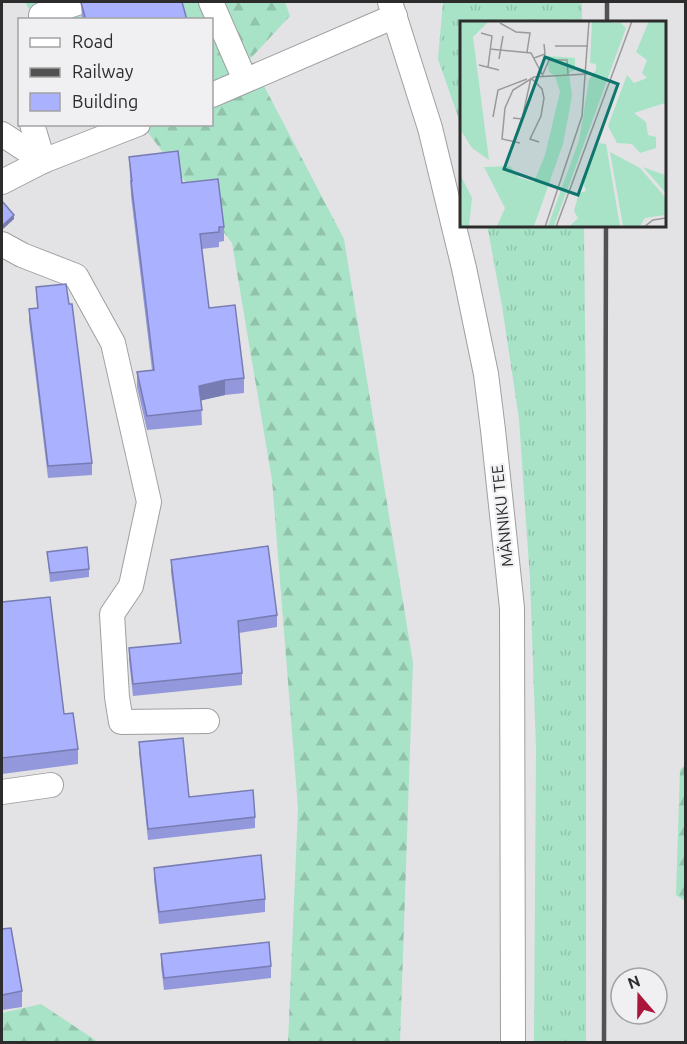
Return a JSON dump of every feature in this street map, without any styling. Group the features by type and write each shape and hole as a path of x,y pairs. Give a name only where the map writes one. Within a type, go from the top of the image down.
{"street":[{"path":"41,18 41,15 80,2"},
{"path":"211,2 245,80"},
{"path":"213,95 393,9"},
{"name":"MÄNNIKU TEE","path":"393,9 430,128 464,268 486,374 493,430 512,608 513,1042"},
{"path":"33,126 42,161"},
{"path":"2,182 42,161 133,126"},
{"path":"2,134 42,161"},
{"path":"2,244 22,255 76,276 113,343 149,502 131,586 112,614 117,697 121,722 207,721"},
{"path":"2,792 51,785"}],"green space":[{"path":"25,2 285,2 290,16 250,59 344,239 413,663 400,1042 288,1042 298,808 272,480 232,243 143,126 213,126 213,18 34,18"},
{"path":"443,2 582,2 582,21 460,21 460,122 438,59"},
{"path":"487,226 584,226 586,1042 534,1042 536,748 530,580 519,419"},
{"path":"685,765 685,901 676,895 680,770"},
{"path":"41,1004 98,1042 2,1042 2,1013"}],"building":[{"path":"182,2 186,18 85,18 81,3"},
{"path":"178,151 182,183 218,179 224,227 219,227 219,232 200,234 209,308 235,305 244,378 199,386 202,410 147,416 137,372 154,370 129,157"},
{"path":"2,201 14,215 2,226"},
{"path":"66,284 69,304 72,304 92,463 48,466 29,309 38,308 36,287"},
{"path":"268,546 277,615 238,621 242,673 133,684 129,648 181,643 171,560"},
{"path":"87,547 89,569 50,573 47,552"},
{"path":"50,597 64,714 73,713 78,749 2,758 2,602"},
{"path":"183,738 189,797 253,790 255,817 148,829 139,742"},
{"path":"261,855 265,899 159,912 154,868"},
{"path":"11,928 22,991 2,995 2,929"},
{"path":"269,942 271,966 164,978 161,954"}],"railway":[{"path":"607,2 607,21"},
{"path":"604,1042 606,226"}]}
